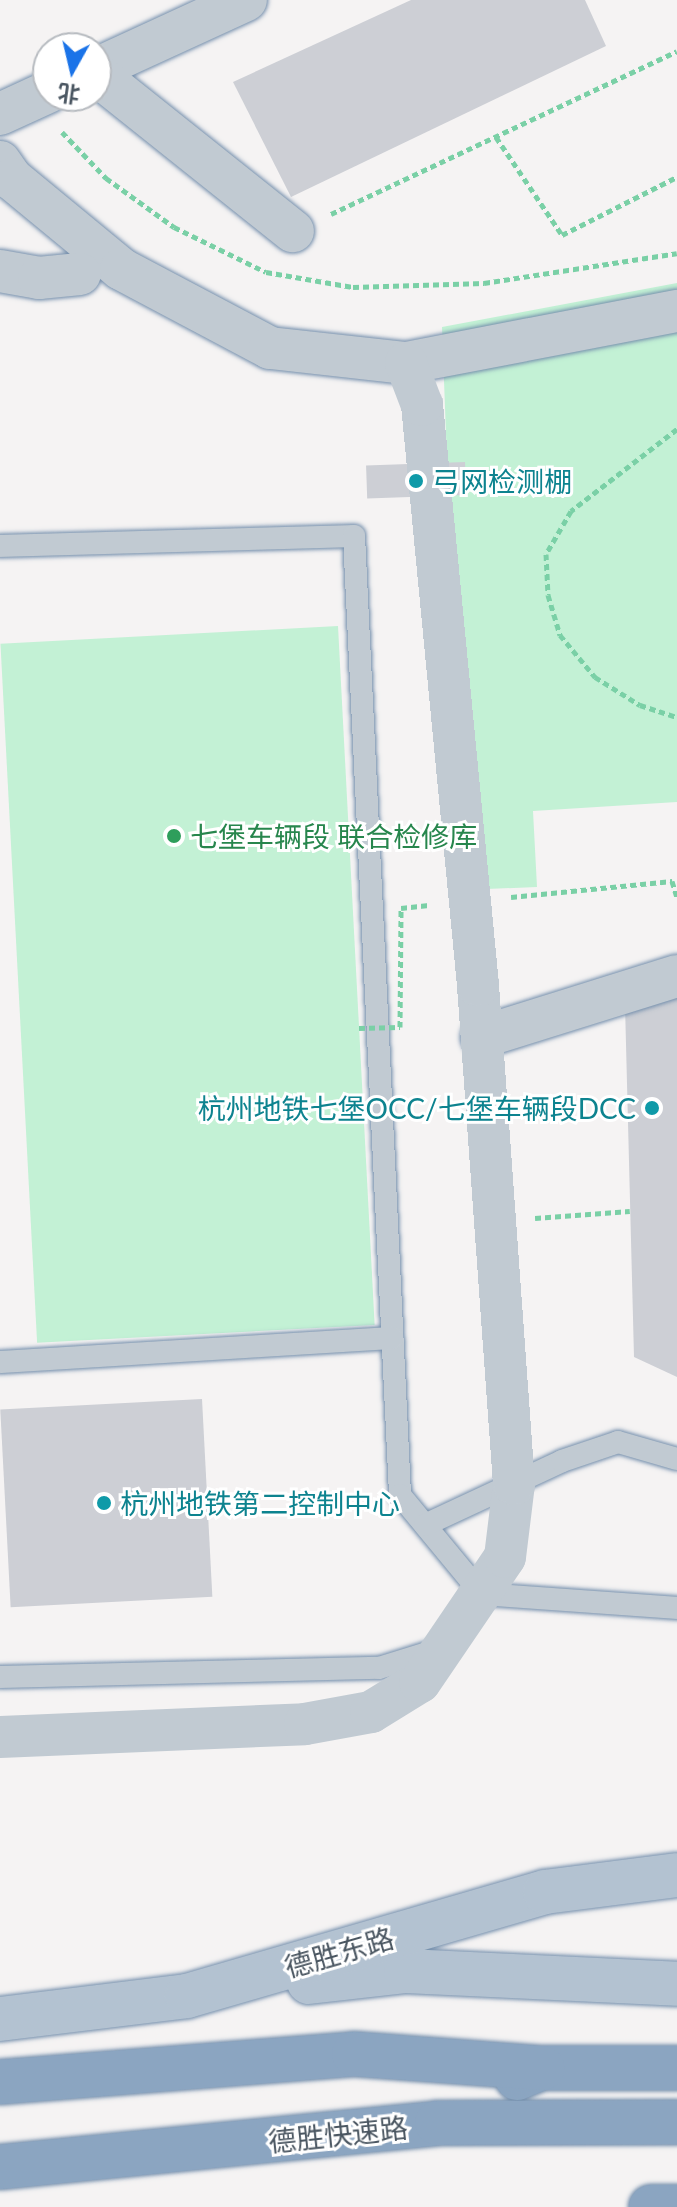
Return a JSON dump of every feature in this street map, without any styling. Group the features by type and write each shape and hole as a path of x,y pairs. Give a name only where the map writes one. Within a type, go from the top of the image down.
{"highway":[{"path":"0,2082 354,2054 542,2068 677,2068"},
{"path":"382,2131 542,2068"},
{"name":"德胜快速路","path":"0,2167 382,2131 437,2123 677,2122"},
{"path":"651,2207 677,2207"}],"main road":[{"name":"德胜东路","path":"0,2019 187,1996 545,1892 677,1875"},
{"path":"187,1996 406,1971 677,1984"}],"street":[{"path":"112,64 246,0"},
{"path":"112,85 293,231"},
{"path":"0,114 32,99"},
{"path":"0,162 12,179 121,269 270,348 406,363 677,311"},
{"path":"0,271 39,278 80,274"},
{"path":"0,1737 305,1724 371,1712 420,1682 505,1557 514,1484 482,1037 422,405 406,363"},
{"path":"482,1037 677,976"}],"lane":[{"path":"0,546 354,536 400,1495 482,1594 677,1608"},
{"path":"0,1362 392,1338"},
{"path":"425,1525 562,1461 618,1442 677,1459"},
{"path":"0,1677 379,1668 463,1642 482,1594"}],"path":[{"path":"293,231 677,51"},
{"path":"496,137 562,235 677,177"},
{"path":"677,429 571,511 546,554 548,595 560,635 595,677 640,705 677,717"},
{"path":"496,1221 630,1211"}],"green space":[{"path":"677,283 677,802 533,811 537,887 463,890 442,327"},
{"name":"七堡车辆段 联合检修库","path":"338,626 375,1325 37,1343 0,644"}],"building":[{"path":"411,0 585,0 606,46 291,197 233,82"},
{"name":"弓网检测棚","path":"465,462 466,495 367,498 366,465"},
{"name":"杭州地铁七堡OCC/七堡车辆段DCC","path":"677,987 677,1377 634,1357 625,1005"},
{"name":"杭州地铁第二控制中心","path":"202,1399 212,1597 11,1607 0,1410"}],"place":[{"name":"弓网检测棚","path":"416,481"},
{"name":"七堡车辆段 联合检修库","path":"174,836"},
{"name":"杭州地铁七堡OCC/七堡车辆段DCC","path":"652,1108"},
{"name":"杭州地铁第二控制中心","path":"104,1503"}]}
